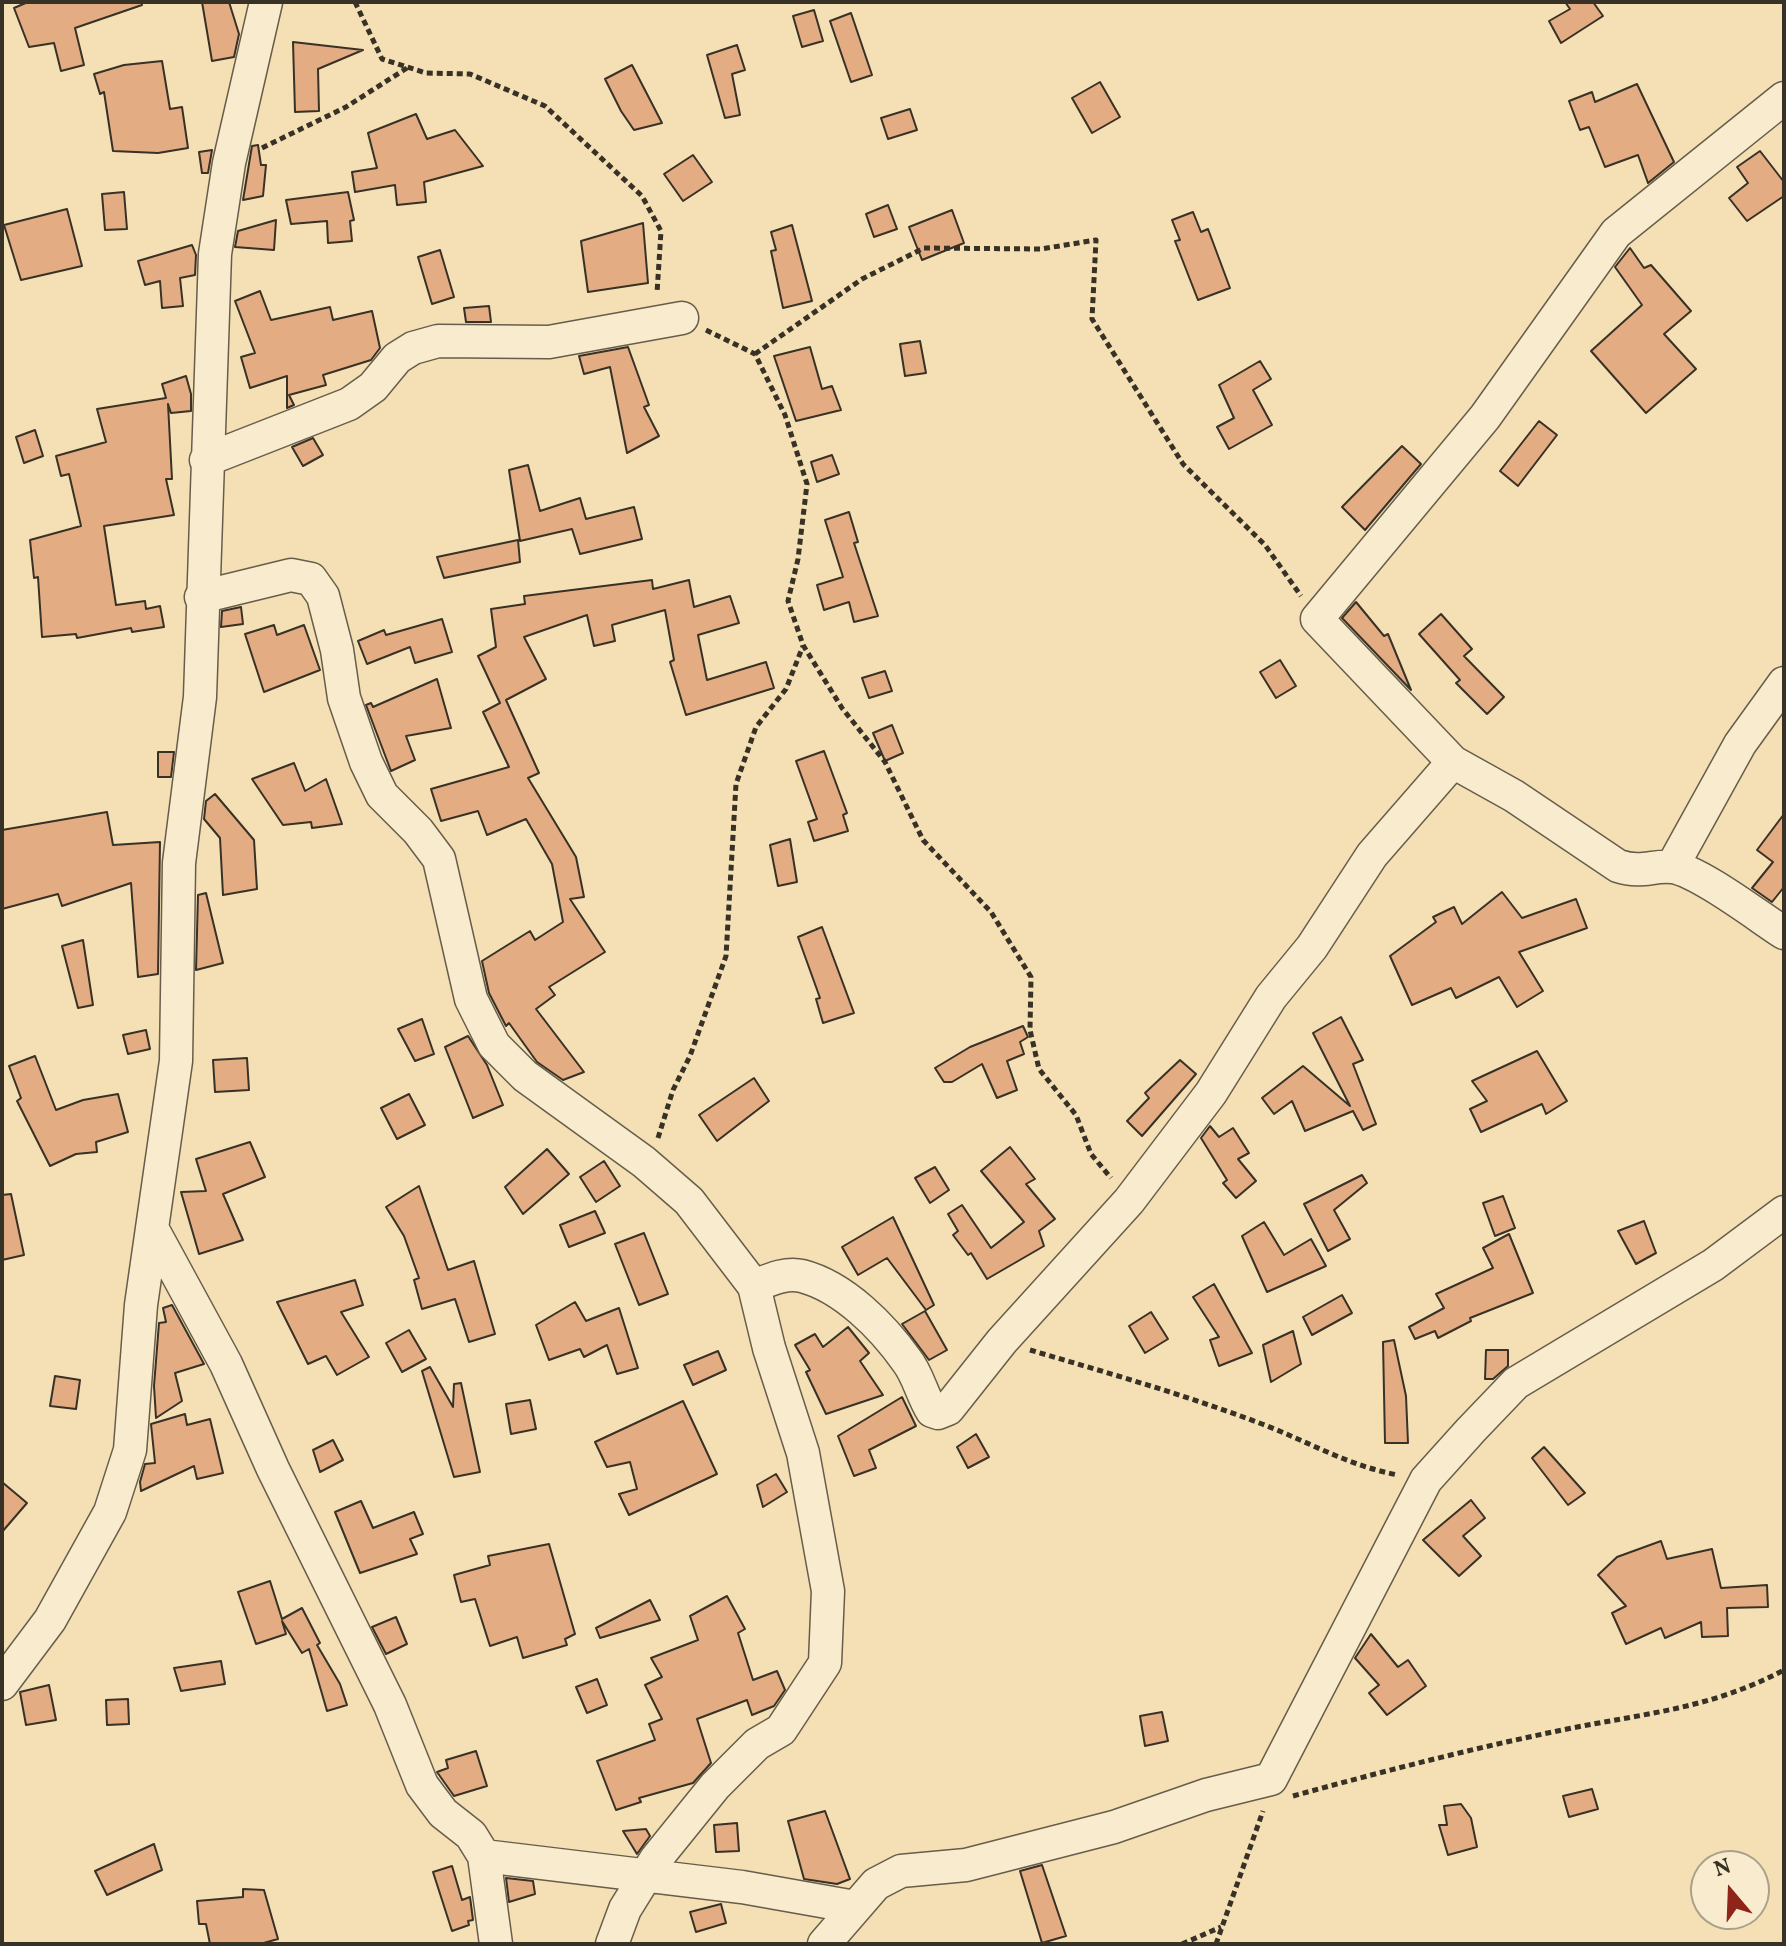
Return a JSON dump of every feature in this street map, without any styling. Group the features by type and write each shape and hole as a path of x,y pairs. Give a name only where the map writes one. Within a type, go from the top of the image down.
{"street":[{"path":"2,1684 50,1620 110,1512 130,1450 141,1305 176,1061 179,863 200,697 215,254 229,163 266,2"},
{"path":"1784,98 1616,233 1485,417 1317,619 1453,762 1514,796 1618,866 1638,872 1672,867 1693,875 1784,933"},
{"path":"206,460 349,404 373,387 397,358 413,348 438,341 549,342 682,318"},
{"path":"201,597 291,575 311,579 323,596 337,650 344,698 366,762 382,795 418,831 439,859 471,999 494,1045 525,1076 644,1162 689,1201 754,1286 769,1348 803,1453 828,1591 825,1663 781,1730 757,1744 715,1786 646,1874 625,1909 612,1944"},
{"path":"1672,867 1740,744 1784,683"},
{"path":"754,1286 780,1276 801,1276 828,1288 873,1320 909,1363 928,1405 938,1413 948,1409 1002,1341 1129,1201 1211,1093 1271,997 1312,947 1372,855 1453,762"},
{"path":"824,1944 876,1884 901,1871 966,1865 1114,1827 1206,1795 1268,1792 1426,1480 1516,1383 1713,1265 1784,1212"},
{"path":"152,1228 226,1364 273,1469 390,1705 422,1785 443,1813 471,1835 484,1856 496,1944"},
{"path":"484,1856 646,1874 855,1907"}],"path":[{"path":"355,2 382,59 426,73 470,74 545,106 642,196 661,231 657,303 755,354 785,415 807,484 798,559 788,601 803,645 842,708 885,762 923,840 991,912 1031,977 1030,1030 1039,1069 1076,1115 1091,1154 1129,1201"},
{"path":"229,163 346,107 408,67"},
{"path":"755,354 862,279 924,248 1041,249 1096,240 1092,319 1183,464 1265,545 1317,619"},
{"path":"644,1162 664,1128 673,1090 690,1056 726,956 730,845 736,784 756,727 786,689 803,645"},
{"path":"1002,1341 1161,1389 1264,1425 1361,1468 1426,1480"},
{"path":"1216,1944 1268,1792 1694,1707 1752,1687 1784,1670"},
{"path":"1182,1944 1222,1926"}],"building":[{"path":"28,2 141,2 142,5 75,28 84,65 61,71 54,43 29,47 14,8"},
{"path":"202,2 229,2 239,34 234,57 212,61"},
{"path":"1565,2 1593,2 1603,16 1561,43 1549,21 1570,9"},
{"path":"814,10 823,41 802,47 793,16"},
{"path":"851,13 872,75 851,82 830,21"},
{"path":"293,42 363,50 318,69 319,111 295,112"},
{"path":"737,45 745,70 732,74 740,115 725,118 707,55"},
{"path":"162,61 170,109 182,107 188,148 158,153 113,151 104,92 100,94 94,74 124,65"},
{"path":"632,65 662,123 634,130 621,111 605,79"},
{"path":"1100,82 1120,117 1092,133 1072,98"},
{"path":"1637,84 1674,162 1648,183 1638,155 1605,167 1589,127 1580,130 1569,101 1592,92 1595,102"},
{"path":"910,109 917,130 888,139 881,118"},
{"path":"416,114 427,139 455,130 483,166 424,182 426,202 397,205 395,185 355,192 352,172 377,168 368,133"},
{"path":"258,145 261,165 266,165 263,196 243,200 252,146"},
{"path":"212,150 208,173 202,173 199,152"},
{"path":"1760,151 1784,182 1784,196 1747,221 1729,198 1748,183 1737,167"},
{"path":"693,155 712,182 683,201 664,174"},
{"path":"124,192 127,229 105,230 102,194"},
{"path":"348,192 354,220 350,221 352,241 328,243 327,221 291,224 286,200"},
{"path":"888,205 897,229 874,237 866,214"},
{"path":"67,209 82,266 21,280 4,225"},
{"path":"952,210 964,243 922,260 909,227"},
{"path":"1193,212 1201,232 1208,229 1230,288 1198,300 1175,241 1180,240 1172,220"},
{"path":"276,220 274,250 235,247 238,231"},
{"path":"643,223 648,283 588,292 581,241"},
{"path":"792,225 812,301 783,308 771,251 776,250 771,232"},
{"path":"192,245 196,255 195,275 180,278 183,306 162,308 160,281 145,285 138,261"},
{"path":"1630,248 1644,268 1651,265 1691,311 1664,334 1696,369 1646,413 1591,351 1642,305 1615,267"},
{"path":"440,250 454,297 432,304 418,257"},
{"path":"260,291 271,320 330,307 333,320 372,311 380,348 371,360 323,375 326,385 289,395 294,405 287,408 287,376 250,388 241,357 255,353 235,301"},
{"path":"489,306 491,322 466,322 464,308"},
{"path":"920,341 926,373 905,376 900,344"},
{"path":"628,347 649,405 644,407 659,436 627,453 610,367 584,374 579,356"},
{"path":"810,347 822,389 832,386 841,410 796,421 774,356"},
{"path":"1260,361 1271,379 1253,390 1272,425 1229,449 1217,427 1234,418 1219,385"},
{"path":"186,376 191,394 191,411 171,413 168,404 172,479 166,479 174,515 104,526 116,605 145,601 146,609 160,606 164,627 132,632 131,628 77,638 76,634 42,637 38,577 34,578 30,540 81,526 69,474 61,476 56,456 106,442 97,409 166,398 162,384"},
{"path":"1539,421 1557,435 1518,486 1500,471"},
{"path":"35,430 43,456 24,463 16,437"},
{"path":"313,438 323,455 303,466 292,447"},
{"path":"1402,446 1421,464 1365,530 1342,507"},
{"path":"832,455 839,474 817,482 811,462"},
{"path":"528,465 540,511 580,498 586,519 634,507 642,539 580,554 572,529 520,541 509,470"},
{"path":"849,512 858,542 854,543 878,616 854,622 849,602 824,610 817,585 843,577 825,520"},
{"path":"518,540 520,562 444,578 437,557"},
{"path":"652,580 653,589 689,580 694,607 730,596 739,623 698,635 707,680 766,662 774,688 686,715 670,662 674,660 665,610 612,625 615,641 594,646 587,615 524,637 546,679 506,700 539,773 528,778 576,857 584,897 570,899 605,952 549,987 555,995 536,1009 584,1072 563,1080 537,1062 509,1023 506,1026 489,993 482,961 530,931 535,940 563,922 552,864 526,819 487,835 478,811 441,821 431,789 509,767 483,712 500,703 478,656 496,647 491,609 525,604 524,596"},
{"path":"1356,602 1384,636 1388,634 1411,690 1342,618"},
{"path":"241,607 243,624 221,627 222,611"},
{"path":"1441,614 1472,649 1464,656 1504,697 1487,714 1456,683 1460,680 1419,634"},
{"path":"442,619 452,652 415,663 410,647 367,664 358,641 384,630 386,635"},
{"path":"274,625 277,635 304,625 320,670 264,692 245,634"},
{"path":"1280,660 1296,686 1276,698 1260,672"},
{"path":"885,671 892,691 869,698 862,678"},
{"path":"437,679 451,728 406,736 415,760 391,771 366,705 371,703 373,707"},
{"path":"892,725 903,753 885,761 873,733"},
{"path":"824,751 847,813 843,815 848,831 814,841 808,822 817,819 796,761"},
{"path":"158,752 174,752 171,777 158,777"},
{"path":"294,763 305,791 326,779 342,824 312,828 311,822 283,825 252,779"},
{"path":"215,794 254,840 257,889 223,895 220,838 204,819 206,801"},
{"path":"107,812 113,845 160,842 158,974 138,977 131,883 62,906 58,894 2,909 2,830"},
{"path":"1784,814 1784,887 1772,902 1752,888 1773,862 1757,850"},
{"path":"790,839 797,882 778,886 770,845"},
{"path":"1502,892 1522,918 1576,899 1587,928 1519,952 1543,991 1517,1007 1499,977 1456,998 1451,988 1412,1005 1390,956 1436,922 1433,917 1454,907 1462,924"},
{"path":"206,893 223,963 196,970 198,895"},
{"path":"822,927 854,1013 823,1023 816,999 820,998 798,937"},
{"path":"83,940 93,1005 78,1008 62,946"},
{"path":"1341,1017 1363,1060 1353,1064 1376,1124 1363,1130 1353,1111 1305,1131 1292,1101 1274,1114 1262,1098 1303,1066 1350,1106 1313,1033"},
{"path":"422,1019 434,1054 415,1061 398,1029"},
{"path":"1023,1026 1028,1037 1020,1042 1024,1054 1007,1061 1017,1090 997,1098 982,1064 952,1082 944,1082 935,1068 970,1047"},
{"path":"146,1030 150,1049 128,1054 123,1035"},
{"path":"468,1036 487,1065 503,1105 473,1118 445,1047"},
{"path":"1537,1051 1567,1101 1546,1114 1542,1104 1481,1132 1470,1109 1487,1101 1472,1081"},
{"path":"35,1056 56,1110 83,1100 118,1094 128,1132 96,1142 97,1152 76,1154 50,1166 17,1101 21,1098 9,1066"},
{"path":"247,1058 249,1090 215,1092 213,1060"},
{"path":"1180,1060 1196,1074 1142,1136 1127,1121 1149,1098 1145,1093"},
{"path":"754,1078 769,1101 717,1141 699,1115"},
{"path":"409,1094 425,1125 397,1139 381,1108"},
{"path":"1210,1126 1219,1137 1233,1128 1249,1153 1238,1159 1256,1181 1236,1198 1223,1183 1227,1180 1201,1138"},
{"path":"250,1142 265,1177 223,1194 243,1240 199,1254 181,1192 206,1191 196,1159"},
{"path":"1010,1147 1035,1179 1026,1184 1055,1219 1039,1231 1044,1246 987,1279 971,1253 968,1255 953,1235 958,1231 948,1214 962,1205 991,1248 1024,1222 981,1171"},
{"path":"547,1149 569,1174 523,1214 505,1187"},
{"path":"604,1161 620,1186 596,1202 580,1177"},
{"path":"935,1167 949,1190 930,1203 915,1178"},
{"path":"1362,1175 1367,1183 1334,1210 1350,1239 1328,1251 1304,1204"},
{"path":"419,1186 448,1270 474,1261 495,1334 469,1342 455,1299 422,1309 414,1280 419,1278 404,1236 386,1207"},
{"path":"11,1194 24,1255 2,1260 2,1195"},
{"path":"1503,1196 1515,1228 1495,1236 1483,1203"},
{"path":"595,1211 605,1233 569,1247 560,1225"},
{"path":"893,1217 934,1305 926,1310 887,1258 858,1275 842,1247"},
{"path":"1644,1221 1656,1253 1636,1264 1618,1231"},
{"path":"1264,1222 1284,1255 1311,1239 1326,1266 1267,1292 1242,1236"},
{"path":"644,1233 668,1294 639,1305 615,1244"},
{"path":"1509,1234 1533,1293 1470,1318 1471,1321 1438,1338 1435,1331 1415,1339 1409,1327 1444,1308 1436,1294 1493,1268 1483,1248"},
{"path":"355,1280 363,1305 341,1312 369,1357 337,1375 326,1356 308,1364 277,1302"},
{"path":"1214,1284 1252,1353 1219,1366 1210,1340 1219,1337 1193,1297"},
{"path":"1342,1295 1352,1313 1312,1335 1303,1317"},
{"path":"575,1302 586,1321 619,1308 638,1368 617,1374 607,1345 584,1357 580,1349 549,1360 536,1325"},
{"path":"172,1305 204,1364 175,1373 182,1401 156,1418 154,1386 159,1323 166,1322 163,1308"},
{"path":"925,1311 947,1350 929,1360 902,1324"},
{"path":"1151,1312 1168,1339 1145,1353 1129,1326"},
{"path":"848,1327 869,1353 860,1361 883,1395 826,1414 806,1372 810,1370 795,1345 815,1334 823,1347"},
{"path":"409,1330 426,1359 402,1372 386,1343"},
{"path":"1293,1331 1301,1364 1271,1382 1263,1345"},
{"path":"1394,1340 1406,1396 1408,1443 1385,1443 1383,1342"},
{"path":"1486,1350 1508,1350 1508,1366 1493,1379 1485,1379"},
{"path":"718,1351 726,1370 693,1385 684,1365"},
{"path":"430,1367 453,1407 454,1384 461,1383 480,1472 454,1477 422,1371"},
{"path":"55,1376 80,1380 76,1409 50,1406"},
{"path":"902,1397 916,1426 869,1450 876,1468 854,1476 838,1436"},
{"path":"530,1400 536,1429 511,1434 506,1404"},
{"path":"683,1401 717,1474 629,1515 619,1494 637,1489 630,1462 607,1467 595,1442"},
{"path":"185,1414 187,1425 210,1419 223,1473 197,1479 194,1466 141,1491 145,1464 155,1463 151,1424"},
{"path":"976,1434 989,1457 968,1468 957,1447"},
{"path":"333,1440 343,1460 320,1472 313,1450"},
{"path":"1544,1447 1585,1493 1568,1505 1532,1458"},
{"path":"776,1474 787,1492 763,1507 757,1485"},
{"path":"2,1482 27,1503 2,1532"},
{"path":"1471,1500 1485,1518 1463,1536 1481,1556 1459,1576 1423,1540"},
{"path":"361,1501 373,1528 414,1512 423,1534 410,1539 417,1554 360,1573 335,1512"},
{"path":"1661,1541 1667,1559 1712,1549 1721,1588 1767,1585 1768,1607 1727,1608 1728,1636 1702,1637 1701,1622 1665,1638 1661,1628 1626,1644 1612,1613 1626,1606 1598,1575 1617,1557"},
{"path":"549,1544 575,1634 565,1639 567,1645 523,1658 517,1637 490,1646 475,1599 461,1602 454,1575 490,1565 488,1556"},
{"path":"270,1581 282,1619 302,1608 320,1643 317,1645 340,1684 347,1705 327,1711 309,1649 302,1653 282,1621 286,1634 256,1644 238,1592"},
{"path":"727,1596 745,1629 738,1633 753,1680 777,1671 785,1690 774,1706 752,1715 747,1700 697,1719 711,1763 693,1783 639,1798 641,1802 616,1810 597,1761 655,1740 649,1724 662,1719 645,1685 662,1677 651,1658 698,1640 690,1616"},
{"path":"650,1600 660,1620 600,1638 596,1628"},
{"path":"396,1617 407,1644 386,1654 372,1627"},
{"path":"1371,1634 1398,1667 1408,1660 1426,1686 1387,1715 1369,1693 1379,1685 1355,1658"},
{"path":"221,1661 225,1684 181,1691 174,1668"},
{"path":"597,1679 607,1705 587,1713 576,1687"},
{"path":"49,1685 56,1720 26,1725 20,1692"},
{"path":"128,1699 129,1724 107,1725 106,1700"},
{"path":"1162,1712 1168,1741 1145,1746 1140,1716"},
{"path":"476,1751 487,1786 454,1796 437,1772 448,1768 446,1760"},
{"path":"1592,1789 1598,1809 1569,1817 1563,1796"},
{"path":"1461,1804 1471,1818 1477,1847 1448,1855 1439,1825 1447,1825 1444,1806"},
{"path":"825,1811 850,1879 837,1884 804,1879 788,1821"},
{"path":"737,1823 739,1851 716,1852 714,1825"},
{"path":"646,1829 650,1836 637,1854 623,1831"},
{"path":"154,1844 162,1870 107,1895 95,1871"},
{"path":"1042,1865 1066,1936 1042,1943 1020,1871"},
{"path":"452,1866 462,1900 470,1897 473,1920 468,1921 469,1925 452,1931 433,1872"},
{"path":"506,1878 533,1881 535,1894 509,1902"},
{"path":"243,1889 264,1890 278,1939 260,1944 210,1944 206,1924 199,1924 197,1901 243,1897"},
{"path":"721,1904 726,1923 696,1932 690,1912"}]}
